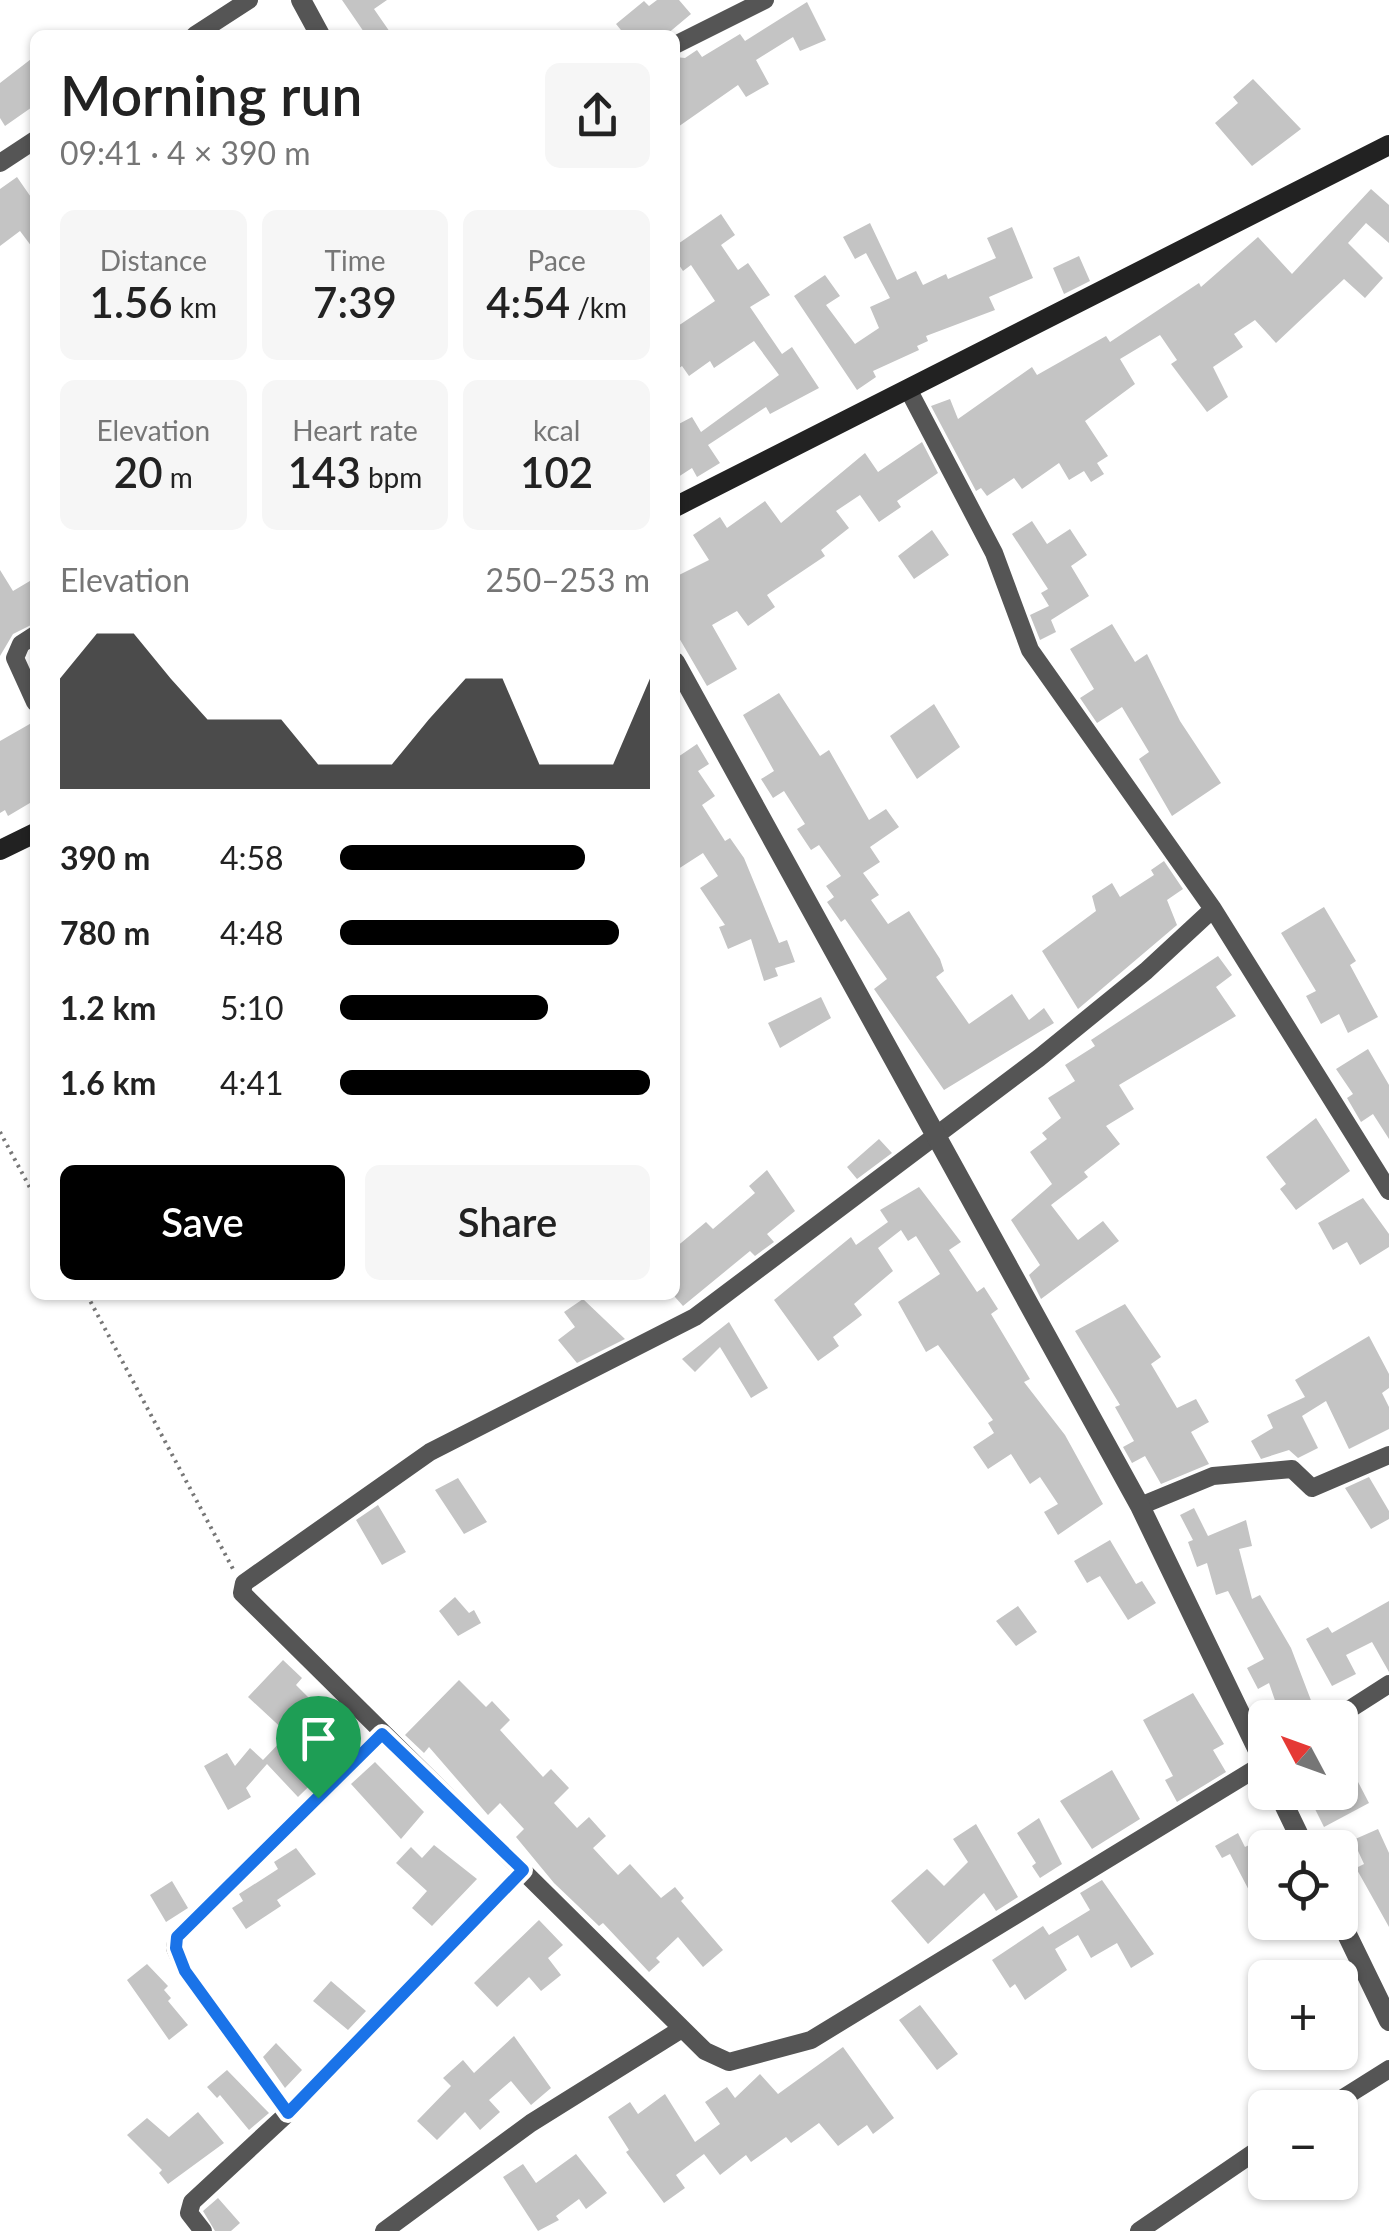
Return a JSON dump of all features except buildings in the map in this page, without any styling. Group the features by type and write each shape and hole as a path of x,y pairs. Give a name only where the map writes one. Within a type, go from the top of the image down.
{"main road":[{"path":"680,505 1389,145"},
{"path":"0,850 30,835"}],"street":[{"path":"204,30 249,0"},
{"path":"301,0 317,30"},
{"path":"680,42 765,0"},
{"path":"0,163 30,143"},
{"path":"908,389 994,553 1030,650 1213,910 1389,1192"},
{"path":"30,639 21,644 15,658 30,691"},
{"path":"680,671 1140,1506 1248,1729"},
{"path":"1213,910 1146,971 938,1137 695,1316 579,1380 514,1406 430,1452 244,1583 246,1602 523,1870 680,2030 705,2052 729,2062 811,2040 1248,1774"},
{"path":"1140,1506 1213,1476 1292,1469 1312,1488 1389,1455"},
{"path":"1358,1704 1389,1684"},
{"path":"288,2113 185,1971 176,1948 177,1937 382,1734"},
{"path":"204,2231 189,2212 192,2202 288,2113 523,1870"},
{"path":"1350,1940 1389,2021"},
{"path":"384,2231 531,2123 680,2030"},
{"path":"1355,2090 1389,2069"},
{"path":"1139,2231 1248,2157"}],"path":[{"path":"0,1132 30,1188"},
{"path":"90,1300 244,1583"}],"route":[{"path":"382,1734 523,1870 288,2113 185,1971 176,1948 177,1937 318,1798 382,1734"}]}
